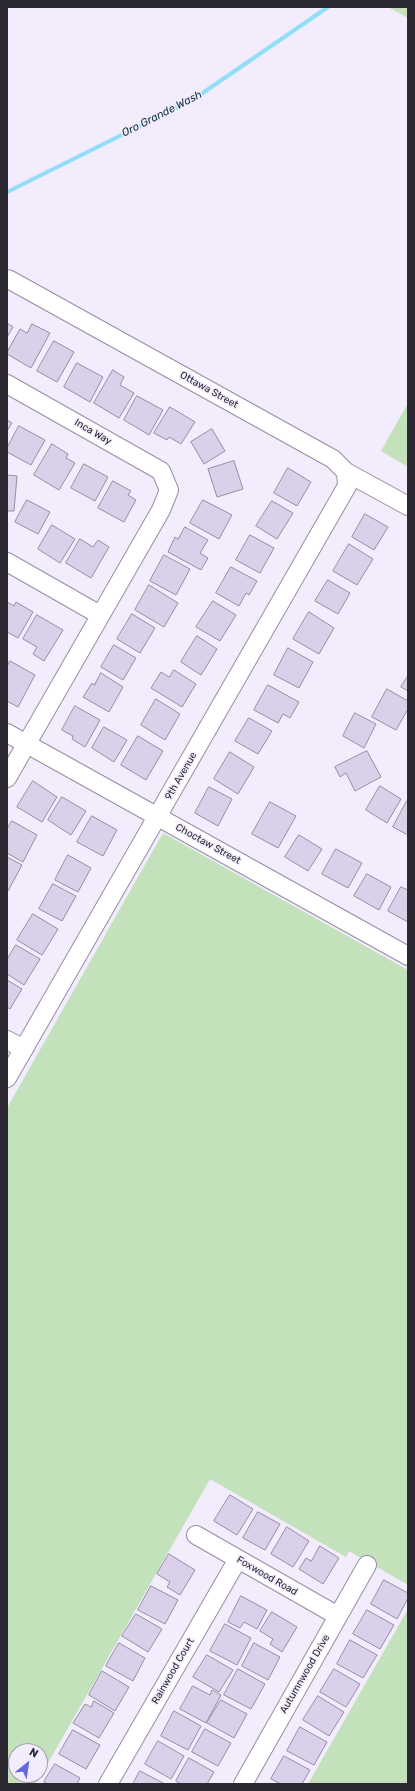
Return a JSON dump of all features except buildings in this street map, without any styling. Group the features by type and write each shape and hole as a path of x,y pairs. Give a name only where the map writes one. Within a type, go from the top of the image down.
{"street":[{"name":"Ottawa Street","path":"7,279 17,283 333,459 346,472 408,506"},
{"name":"Inca Way","path":"7,384 161,471 169,490 161,510 100,615"},
{"name":"9th Avenue","path":"7,1078 347,486 346,472"},
{"path":"7,562 100,615 7,778"},
{"name":"Choctaw Street","path":"7,733 408,956"},
{"path":"7,1040 24,1049"},
{"name":"Foxwood Road","path":"196,1535 338,1616"},
{"name":"Rainwood Court","path":"108,1784 238,1559"},
{"name":"Autumnwood Drive","path":"243,1784 367,1565"}],"green space":[{"path":"388,7 408,7 408,18"},
{"path":"408,403 408,467 381,451"},
{"path":"163,833 408,970 408,1585 349,1551 346,1557 210,1479 48,1763 48,1743 8,1743 8,1783 36,1784 7,1784 7,1108"},
{"path":"408,1609 408,1784 308,1784"}],"waterway":[{"name":"Oro Grande Wash","path":"7,192 194,99 328,7"}]}
